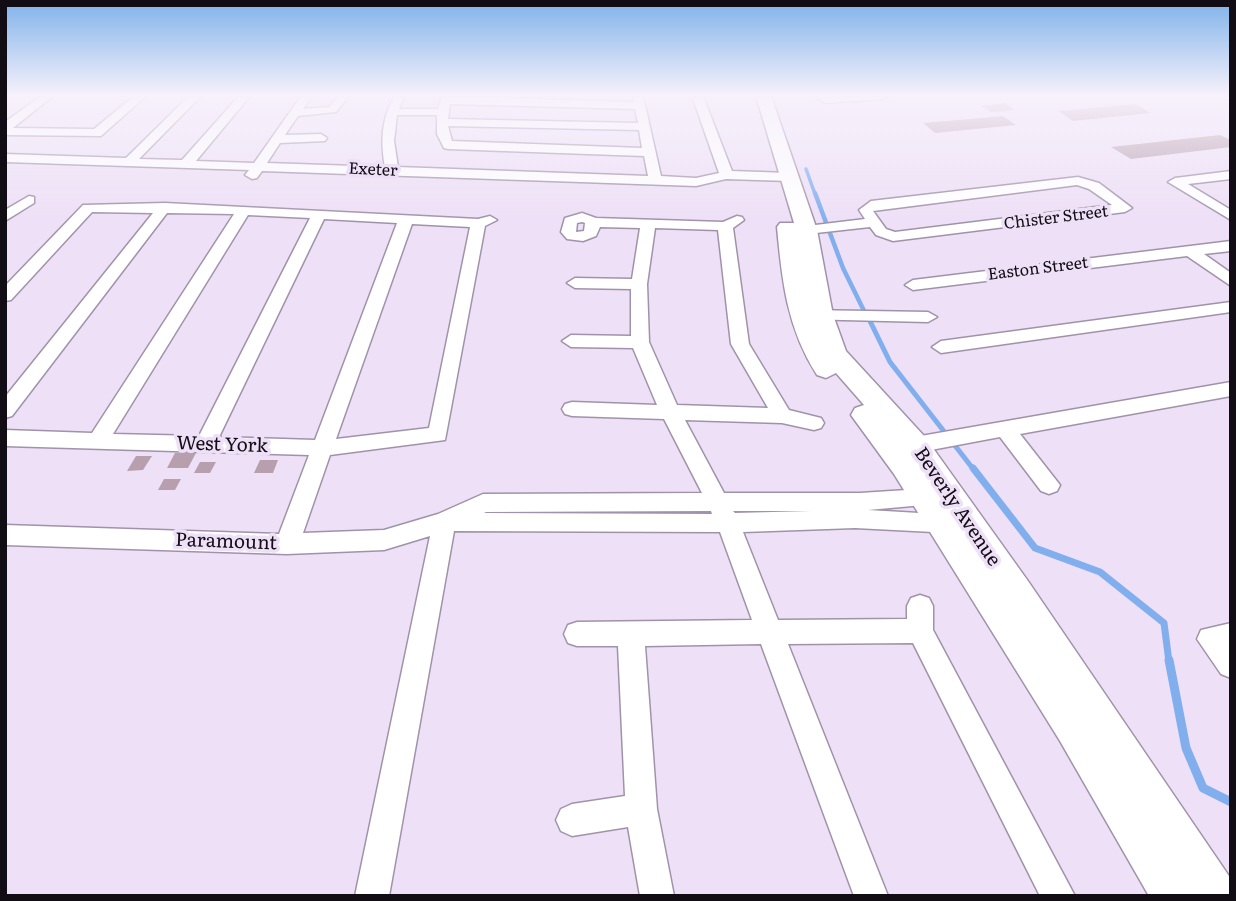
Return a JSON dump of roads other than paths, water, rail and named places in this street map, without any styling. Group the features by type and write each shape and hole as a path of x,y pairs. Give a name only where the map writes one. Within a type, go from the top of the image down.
{"street":[{"path":"129,162 153,138"},
{"path":"186,164 208,138"},
{"path":"254,172 277,139 319,138"},
{"path":"387,138 392,171"},
{"path":"443,138 445,142 458,147 650,152"},
{"path":"648,138 655,180"},
{"path":"714,138 725,169"},
{"name":"Beverly Avenue","path":"766,138 780,171 813,229 810,344 825,368 905,466 1016,592 1214,896"},
{"name":"Beverly Avenue","path":"772,138 780,171 784,208 810,315 834,354 927,443 946,511 1176,896"},
{"name":"Exeter","path":"5,158 186,164 254,172 392,171 696,182 725,169 780,171"},
{"path":"1231,175 1175,182 1231,216"},
{"name":"Chister Street","path":"1078,181 1094,186 1125,205 1125,208 893,237 884,234 874,222 866,210 867,206 1078,181"},
{"path":"5,200 29,200 5,217"},
{"path":"5,296 87,206 244,210 406,219 287,544"},
{"path":"5,411 166,207"},
{"path":"98,442 244,210"},
{"path":"205,445 319,214"},
{"name":"West York","path":"5,438 320,448 444,440 460,371 484,222 406,219"},
{"path":"593,222 731,223 740,344 782,416"},
{"path":"813,229 874,222"},
{"path":"648,224 639,284 640,342 670,411 715,501 729,523 871,896"},
{"name":"Easton Street","path":"1231,246 911,283 928,317 940,351 1231,307"},
{"path":"1189,250 1231,281"},
{"path":"575,283 639,284"},
{"path":"810,315 928,317"},
{"path":"571,341 640,342"},
{"path":"927,443 1231,389"},
{"path":"572,409 782,416 814,423"},
{"path":"1005,429 1049,485"},
{"path":"444,522 483,503 860,502 946,511"},
{"path":"444,522 729,523 855,519 946,511"},
{"path":"372,896 444,522"},
{"name":"Paramount","path":"5,535 287,544 384,540 444,522"},
{"path":"577,634 773,634 920,619 1058,896"},
{"path":"631,635 641,809 657,896"},
{"path":"1220,637 1231,665"},
{"path":"572,820 641,809"}],"waterway":[{"path":"806,169 815,194"},
{"path":"815,193 843,268 867,317"},
{"path":"867,315 890,362 974,470"},
{"path":"973,468 1035,548 1100,572 1164,623 1169,662"},
{"path":"1169,660 1186,748 1203,788 1231,802"}]}
